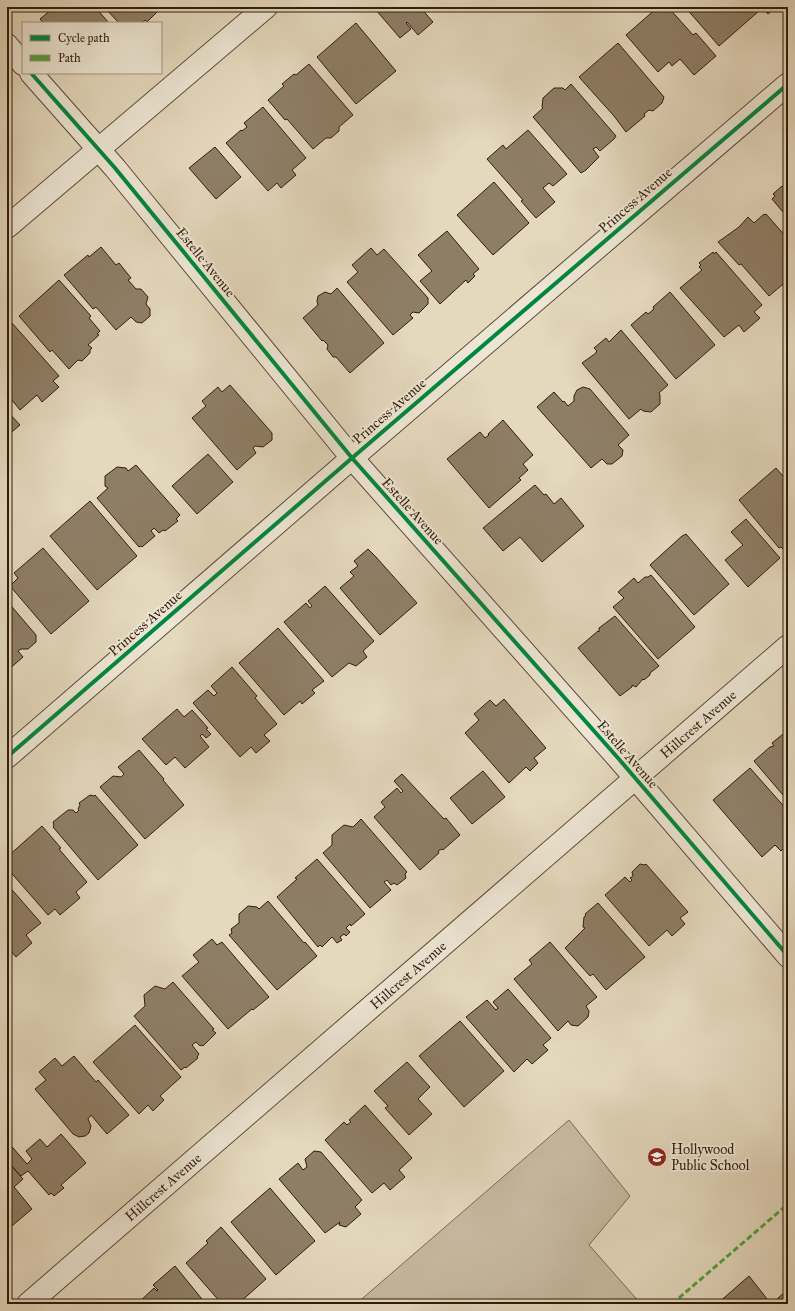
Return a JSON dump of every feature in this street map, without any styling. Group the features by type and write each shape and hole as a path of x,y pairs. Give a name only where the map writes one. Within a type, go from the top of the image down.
{"street":[{"path":"7,227 266,7"},
{"path":"7,46 22,63"},
{"name":"Estelle Avenue","path":"32,74 98,149 352,458 635,779 788,956"},
{"name":"Princess Avenue","path":"7,757 352,458 788,84"},
{"name":"Hillcrest Avenue","path":"28,1304 788,646"}],"shaded area":[{"path":"569,1120 630,1196 589,1245 641,1304 356,1304"}],"building":[{"path":"50,7 95,7 108,22 42,22 40,19 52,9"},
{"path":"104,7 159,7 155,10 157,12 147,22 145,20 143,22 118,22"},
{"path":"378,7 420,7 433,22 418,35 407,22 406,23 411,29 400,38 375,9"},
{"path":"658,7 668,7 693,35 696,33 716,56 694,75 680,59 672,66 669,62 658,72 626,35"},
{"path":"685,7 755,7 759,11 719,46"},
{"path":"762,7 776,7 768,14"},
{"path":"356,23 396,71 356,104 317,57"},
{"path":"618,43 664,97 662,103 653,111 649,110 644,114 645,116 626,132 614,116 579,77"},
{"path":"309,64 353,115 339,127 339,131 331,138 326,138 313,149 268,100 284,86 282,84"},
{"path":"571,84 616,136 600,151 596,147 593,149 599,157 581,173 533,117 543,108 543,98 554,88 563,88 565,90"},
{"path":"263,107 306,158 292,170 296,175 281,188 277,183 268,191 226,143 241,130 242,131 247,127 244,123"},
{"path":"528,130 567,174 553,186 549,183 543,188 555,202 536,218 521,201 523,200 487,159 503,145 506,149"},
{"path":"215,147 241,177 216,199 189,168"},
{"path":"494,182 529,223 493,255 457,215"},
{"path":"788,185 788,218 772,199 775,196 773,194 782,186 784,188"},
{"path":"766,214 788,239 788,280 769,296 741,264 739,265 718,242 739,227 748,217 754,223"},
{"path":"447,231 479,269 473,274 475,276 468,283 466,280 440,304 420,281 432,271 418,255"},
{"path":"101,247 116,265 119,263 131,278 128,280 136,289 141,289 148,297 146,304 150,309 150,316 142,323 136,322 131,317 116,330 96,307 93,309 64,275 88,255 89,257"},
{"path":"371,248 377,255 384,249 428,298 428,304 419,313 413,312 410,315 413,318 393,335 347,282 358,272 352,265"},
{"path":"713,252 714,254 716,252 762,305 754,312 760,318 744,332 739,325 724,337 680,288 702,270 699,267 701,265 699,263"},
{"path":"59,280 91,316 89,318 100,331 97,334 99,335 88,345 92,348 90,353 82,361 78,360 69,369 52,350 50,352 19,316"},
{"path":"337,288 384,343 350,373 336,357 333,357 327,349 328,345 323,340 322,341 303,318 318,305 318,296 325,292 331,294"},
{"path":"670,292 715,345 676,379 631,325 646,312 648,314 654,309 653,307"},
{"path":"12,323 59,376 53,381 59,387 42,402 37,395 20,410 7,394 7,328"},
{"path":"621,330 668,385 659,393 660,404 651,412 643,411 641,409 629,419 582,363 596,353 597,351 594,348 606,338 609,342"},
{"path":"230,385 272,433 272,440 263,447 255,446 253,448 256,453 237,470 192,418 206,406 202,401 218,387 222,392"},
{"path":"583,387 590,389 629,435 618,445 623,450 622,456 612,464 607,464 602,459 591,468 537,407 554,392 568,406 574,401 574,396 577,390"},
{"path":"7,411 20,425 7,436"},
{"path":"503,420 533,455 523,464 528,470 519,478 521,480 489,508 447,459 480,432 485,438"},
{"path":"208,454 233,482 197,514 172,486"},
{"path":"136,465 180,515 176,519 178,521 165,531 163,530 159,533 154,528 151,531 155,536 142,547 139,547 97,498 108,488 105,486 105,476 117,467 126,468 128,471"},
{"path":"776,468 788,482 788,545 783,549 781,547 779,548 739,500"},
{"path":"535,485 544,495 546,494 554,504 561,498 584,526 542,562 520,537 503,551 483,528"},
{"path":"90,501 137,556 97,590 50,536"},
{"path":"746,519 780,558 748,587 725,560 743,545 731,532"},
{"path":"686,534 729,584 694,615 650,565"},
{"path":"43,548 89,601 51,634 10,586 18,578 14,573"},
{"path":"368,549 417,603 380,635 340,588 354,576 350,572 358,566 354,561"},
{"path":"651,575 695,627 658,659 613,607 624,598 618,592 634,578 638,583 645,577"},
{"path":"325,586 374,641 363,651 367,657 356,666 349,663 332,677 284,622 306,603 310,608 312,606 308,601"},
{"path":"7,601 36,635 36,642 28,649 21,649 18,651 23,657 7,671"},
{"path":"615,616 659,666 636,687 632,685 632,687 620,696 578,648 598,631 599,632 599,628"},
{"path":"278,628 324,681 312,690 315,693 302,704 300,701 284,715 239,663"},
{"path":"232,667 257,696 255,698 277,724 264,735 270,741 256,753 251,747 240,757 193,703 208,690 214,696 217,693 211,686"},
{"path":"504,699 546,748 534,758 538,763 530,771 526,767 509,783 465,733 479,720 474,714 490,700 496,706"},
{"path":"177,709 184,717 192,710 208,728 206,729 211,734 206,738 202,734 200,736 209,747 185,768 175,757 166,765 142,739"},
{"path":"788,730 788,801 754,761 770,747 774,746 772,743"},
{"path":"139,750 184,805 145,839 100,787 113,776 121,777 124,774 118,767"},
{"path":"750,768 788,811 788,844 781,851 775,845 762,857 713,800"},
{"path":"483,771 505,797 472,824 450,798"},
{"path":"402,774 444,819 446,818 460,835 443,850 438,851 439,853 420,870 374,817 385,807 381,802 397,788 401,793 403,791 394,781"},
{"path":"90,795 95,795 138,845 98,880 53,827 53,822 68,810 73,810 76,813 79,810 79,803"},
{"path":"361,819 407,872 405,874 406,878 397,885 394,883 391,885 387,880 384,882 391,890 370,908 323,853 332,845 332,835 344,825 353,827"},
{"path":"42,826 87,882 76,892 80,898 60,915 55,909 48,915 7,868 7,857"},
{"path":"317,859 365,914 351,926 350,924 346,928 350,932 346,936 344,934 340,937 342,940 337,943 332,937 322,947 320,945 318,947 277,897 297,879 295,878"},
{"path":"640,864 646,864 688,912 680,918 685,924 672,936 667,930 649,946 605,895 625,877 630,882 632,880 630,878 633,876 632,872"},
{"path":"7,884 41,923 26,935 32,943 16,957 10,950 7,953"},
{"path":"268,901 317,956 277,990 229,935 232,933 231,929 239,923 239,914 248,906 257,907 259,909"},
{"path":"598,903 645,957 606,990 593,974 590,976 565,948 585,928 583,927 585,914"},
{"path":"212,939 217,945 222,942 269,997 228,1029 182,976 199,962 193,955"},
{"path":"550,942 597,997 586,1006 589,1011 588,1017 578,1026 571,1025 568,1021 558,1031 514,979 532,964 529,960"},
{"path":"173,982 216,1033 203,1046 200,1046 196,1042 192,1045 199,1054 197,1057 198,1058 186,1068 185,1067 181,1070 134,1016 145,1006 144,995 155,986 165,989"},
{"path":"508,989 551,1038 543,1045 548,1050 532,1064 527,1059 514,1072 466,1017 487,1000 496,1010 498,1008 493,1002"},
{"path":"460,1021 504,1071 464,1107 419,1056"},
{"path":"135,1025 181,1077 160,1096 164,1100 153,1111 148,1105 139,1114 93,1062"},
{"path":"74,1056 96,1082 98,1080 129,1115 107,1134 91,1115 88,1119 91,1126 89,1133 85,1136 79,1137 73,1134 35,1089 46,1080 39,1072 55,1058 62,1066"},
{"path":"407,1062 430,1087 418,1099 432,1114 409,1135 385,1108 388,1106 374,1091"},
{"path":"365,1105 412,1158 399,1170 405,1177 390,1190 384,1183 372,1193 325,1140 344,1122 347,1125 351,1122 349,1120"},
{"path":"61,1134 86,1163 61,1185 64,1188 54,1196 51,1193 49,1195 28,1171 21,1176 7,1161 7,1141 27,1164 32,1159 26,1151 40,1139 47,1147"},
{"path":"314,1151 321,1152 362,1200 355,1207 361,1214 346,1227 339,1225 340,1222 325,1233 279,1179 298,1163 303,1170 307,1167 305,1159"},
{"path":"7,1161 23,1179 14,1187 32,1209 7,1230 7,1184 9,1182 7,1179"},
{"path":"270,1188 315,1241 276,1275 231,1222"},
{"path":"221,1227 266,1279 238,1304 222,1304 186,1263 208,1243 206,1241"},
{"path":"175,1266 206,1304 137,1304 154,1288 157,1291 158,1290 153,1285"},
{"path":"749,1276 771,1304 717,1304"},
{"path":"788,1289 788,1304 779,1304 776,1300"}],"marked path":[{"path":"672,1304 788,1204"}],"cycle path":[{"path":"32,74 115,168 352,458 618,758 788,956"},
{"path":"7,757 352,458 788,84"}],"place":[{"name":"Hollywood Public School","path":"657,1157"}]}
